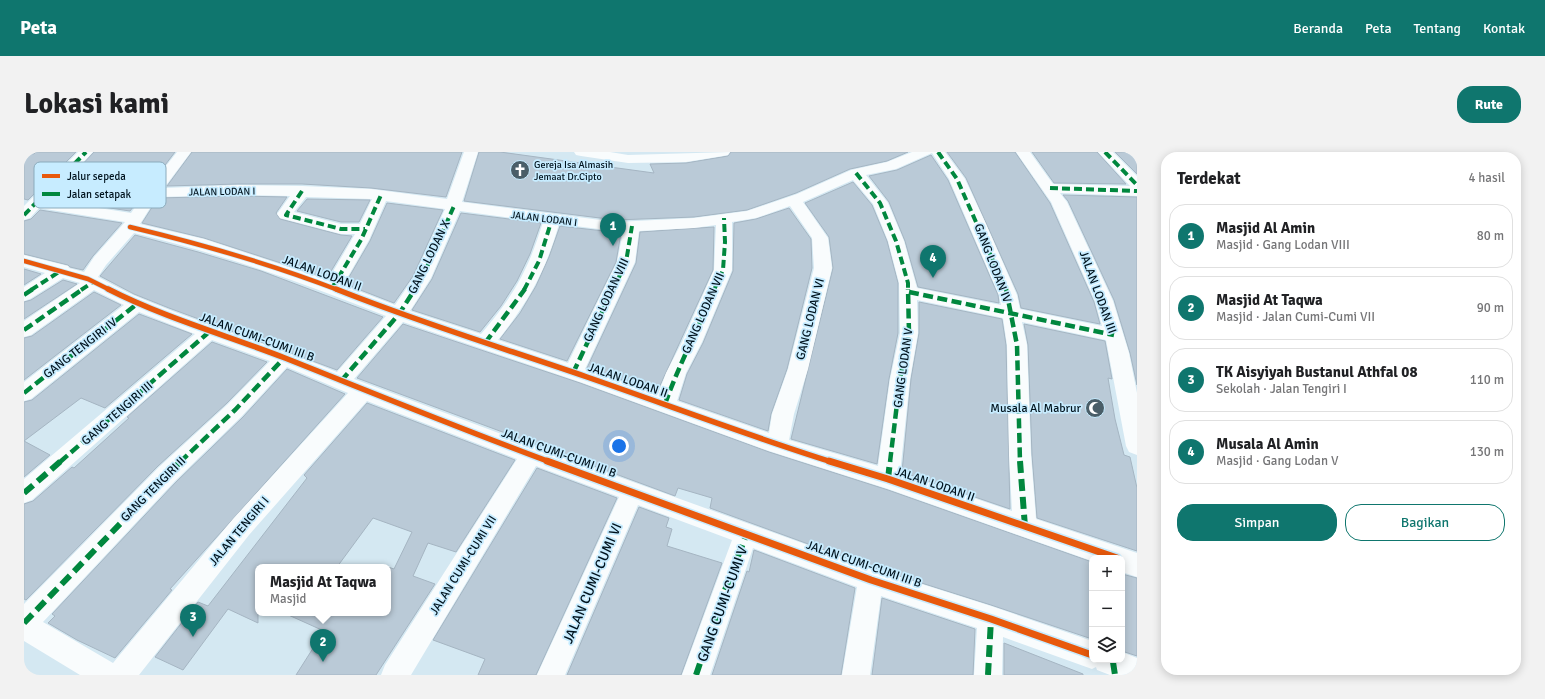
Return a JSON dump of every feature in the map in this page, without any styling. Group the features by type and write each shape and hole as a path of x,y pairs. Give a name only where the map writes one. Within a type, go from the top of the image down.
{"street":[{"path":"76,162 86,152"},
{"path":"166,175 184,152"},
{"name":"GANG LODAN X","path":"341,381 399,314 422,278 454,206 455,196 471,152"},
{"path":"581,152 628,159 686,158 723,152"},
{"name":"JALAN LODAN I","path":"166,193 302,191 381,195 616,227 694,223 750,215 802,197 856,173 890,166 925,152"},
{"name":"GANG LODAN IV","path":"938,152 957,179 1008,295 1017,345 1020,455 1025,528"},
{"name":"JALAN LODAN III","path":"1023,152 1060,202 1104,301 1119,353 1137,446"},
{"path":"1105,152 1137,185"},
{"name":"GANG LODAN V","path":"856,173 880,203 896,241 908,283 909,292 909,333 900,378 888,480"},
{"path":"1050,188 1137,191"},
{"path":"302,191 286,212 286,215 341,229 365,229"},
{"path":"332,288 361,240 381,195"},
{"name":"GANG LODAN VI","path":"777,445 783,414 798,368 822,268 820,238 793,199"},
{"path":"24,214 34,204"},
{"name":"JALAN LODAN II","path":"60,208 133,223 307,278 399,314 665,404 777,445 888,480 1108,555"},
{"path":"24,330 90,281 100,261 133,223 142,208"},
{"name":"GANG LODAN VII","path":"665,404 676,373 692,342 723,270 725,242 724,218"},
{"path":"485,342 512,309 528,284 539,261 552,219"},
{"name":"GANG LODAN VIII","path":"573,373 626,262 632,226"},
{"name":"JALAN CUMI-CUMI III B","path":"24,261 62,270 90,281 137,304 209,332 284,358 363,391 531,455 872,580 991,619 1089,656"},
{"path":"24,295 62,270"},
{"path":"909,292 1114,335"},
{"name":"GANG TENGIRI IV","path":"24,393 137,304"},
{"name":"GANG TENGIRI III","path":"24,493 209,332"},
{"name":"GANG TENGIRI II","path":"24,623 167,474 235,410 284,358"},
{"name":"JALAN TENGIRI I","path":"121,675 241,527 363,391"},
{"name":"JALAN CUMI-CUMI VII","path":"395,675 531,455"},
{"name":"JALAN CUMI-CUMI VI","path":"551,675 568,643 614,529 633,492"},
{"name":"GANG CUMI-CUMI V","path":"696,675 725,590 747,534"},
{"path":"1125,561 1137,565"},
{"path":"856,675 872,580"},
{"path":"988,675 991,619"},
{"path":"24,626 106,675"},
{"name":"JALAN CUMI-CUMI III B","path":"1107,663 1137,672"}],"building":[{"path":"24,152 34,154 36,152 76,152 66,162 34,162 34,194 28,200 24,199"},
{"path":"94,152 175,152 166,164 166,162 85,162"},
{"path":"192,152 462,152 446,197 371,188 302,184 167,186"},
{"path":"479,152 500,152 654,173 650,164 686,163 728,156 731,152 908,152 887,161 850,169 796,193 747,210 694,217 616,220 464,201"},
{"path":"947,152 1015,152 1050,203 1094,302 1100,324 1021,308 1018,294 966,178"},
{"path":"1032,152 1097,152 1126,184 1054,183"},
{"path":"1115,152 1137,152 1137,174"},
{"path":"931,155 948,180 998,295 999,303 918,287 905,241 889,202 869,176 897,170"},
{"path":"853,182 872,205 887,241 898,283 898,333 889,379 877,464 791,439 833,268 829,237 805,203"},
{"path":"1063,195 1137,197 1137,385 1130,353 1114,300 1068,201"},
{"path":"238,196 287,197 276,213 280,219 341,235 352,236 327,278 204,238 142,223 152,208 166,208 166,198"},
{"path":"307,199 370,200 359,222 341,222 297,211"},
{"path":"387,203 443,210 413,276 394,303 345,284 370,241"},
{"path":"110,208 132,208 130,211"},
{"path":"789,208 811,239 812,268 787,369 771,414 768,431 679,400 687,374 703,343 733,271 734,223 756,219"},
{"path":"40,210 122,223 93,256 83,270 24,254 24,221 31,219"},
{"path":"461,213 541,223 530,254 517,281 501,306 480,332 412,310 432,279"},
{"path":"560,226 621,233 616,262 567,361 500,339 520,313 536,286 549,257"},
{"path":"714,227 713,270 657,392 587,368 636,263 640,232"},
{"path":"135,235 261,271 383,317 337,370 169,308 134,294 100,276"},
{"path":"24,269 41,274 24,285"},
{"path":"63,280 77,284 24,319 24,302 31,300"},
{"path":"94,292 121,305 24,380 24,338 32,336"},
{"path":"919,302 1002,319 1006,345 1010,509 902,472 911,379 919,333"},
{"path":"139,314 192,334 105,408 81,398 24,441 24,402 32,400"},
{"path":"403,324 580,383 769,452 888,490 1089,561 1089,638 871,567 710,508 712,498 678,488 675,496 357,378"},
{"path":"1024,324 1105,341 1112,379 1108,378 1115,419 1124,455 1130,457 1137,488 1137,551 1037,518 1032,455 1028,345"},
{"path":"212,342 267,362 227,403 158,466 26,600 24,599 24,504 33,501 72,467 74,468 129,418 127,417"},
{"path":"287,369 345,394 170,589 172,590 115,658 77,640 48,623 55,616 52,614 176,482 243,417"},
{"path":"367,403 515,460 456,552 428,543 413,576 435,584 376,675 296,675 324,631 291,616 391,616 391,568 394,569 412,532 373,518 339,564 255,564 255,616 258,616 258,623 228,609 183,670 155,657 198,602 208,606 307,478 304,475"},
{"path":"24,441 50,455 24,477"},
{"path":"537,468 617,498 536,675 478,675 485,659 433,640"},
{"path":"639,507 669,518 666,527 672,529 667,546 722,563 681,675 567,675"},
{"path":"754,550 855,588 841,675 712,675 747,571 749,572"},
{"path":"1125,575 1137,578 1137,656 1125,652"},
{"path":"882,598 975,629 973,675 872,675"},
{"path":"1004,643 1083,674 1083,675 1004,675"}],"marked path":[{"path":"76,162 86,152"},
{"path":"938,152 957,179 1008,295 1017,345 1020,455 1025,527"},
{"path":"1105,152 1137,185"},
{"path":"856,173 880,203 896,241 908,283 909,333 900,379 888,479"},
{"path":"1050,188 1137,191"},
{"path":"302,191 285,214 286,215 341,229 365,229"},
{"path":"332,288 361,240 381,195"},
{"path":"24,215 34,205"},
{"path":"341,381 399,314 422,278 454,206"},
{"path":"665,404 676,373 692,342 723,270 725,242 724,218"},
{"path":"485,343 501,324 522,294 534,272 552,219"},
{"path":"573,373 626,262 632,226"},
{"path":"24,295 62,270"},
{"path":"24,330 93,282"},
{"path":"909,292 1114,335"},
{"path":"24,393 137,304"},
{"path":"24,493 209,332"},
{"path":"24,623 167,474 235,410 284,358"},
{"path":"696,675 725,590 747,533"},
{"path":"988,675 991,619"},
{"path":"1113,663 1115,675"}],"cycle path":[{"path":"130,227 198,243 307,278 399,314 587,377 777,445 888,479 1108,555"},
{"path":"24,261 88,279 137,304 209,332 284,358 363,391 531,455 871,580 991,619 1089,654"}],"place":[{"name":"Gereja Isa Almasih Jemaat Dr.Cipto","path":"520,170"},
{"name":"Masjid Al Amin","path":"613,246"},
{"name":"Musala Al Amin","path":"933,278"},
{"name":"Musala Al Mabrur","path":"1095,408"},
{"name":"TK Aisyiyah Bustanul Athfal 08","path":"193,637"},
{"name":"Masjid At Taqwa","path":"323,662"}]}
